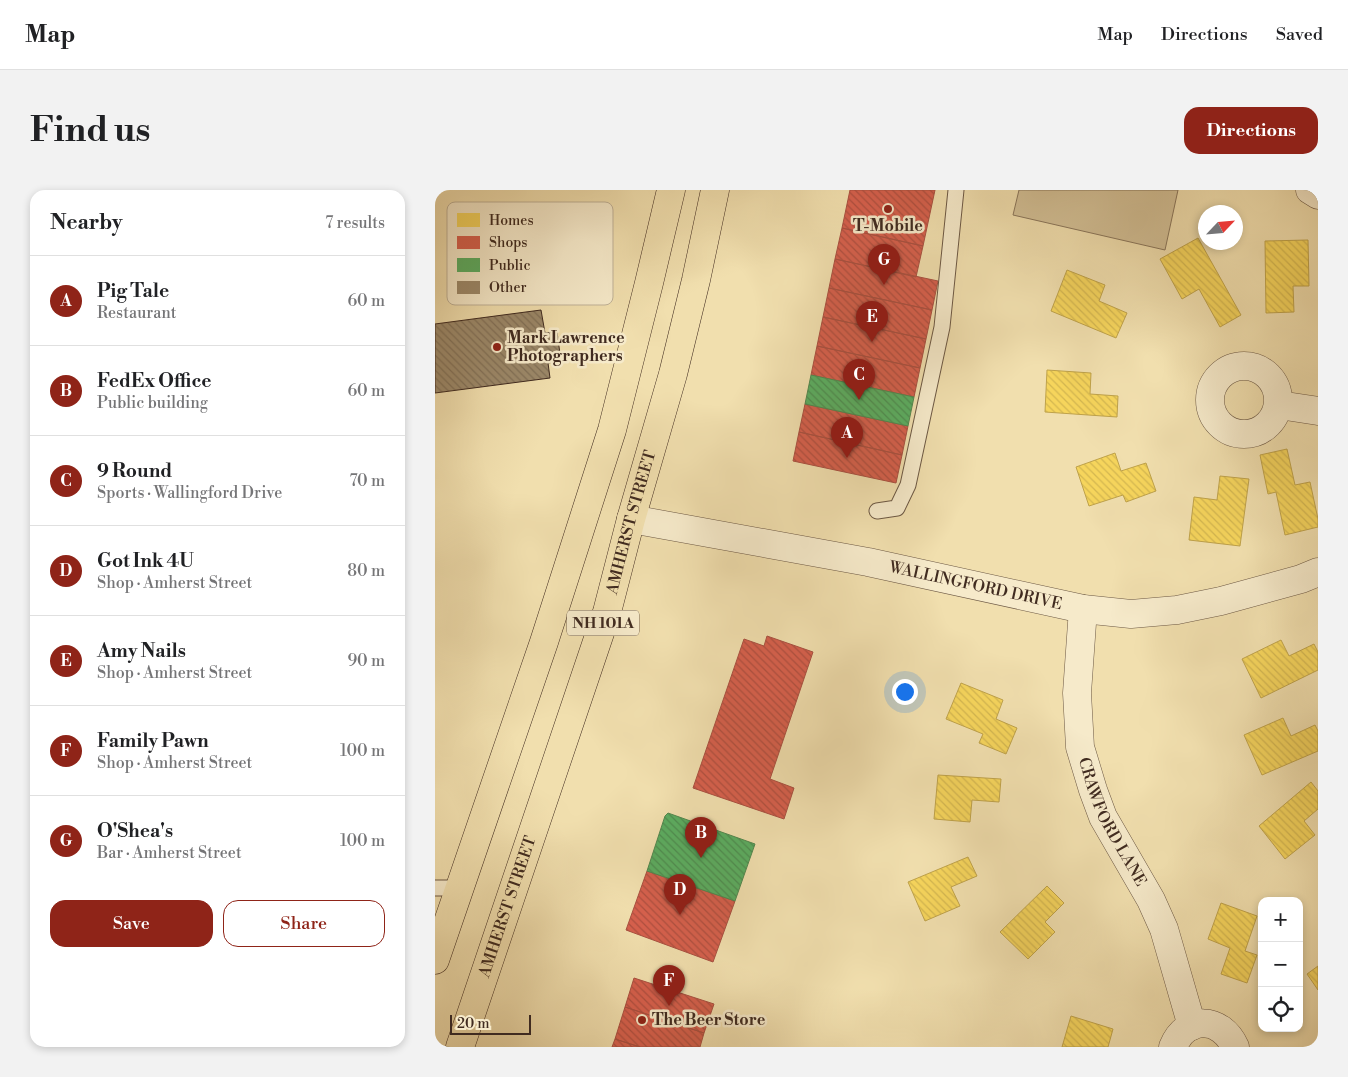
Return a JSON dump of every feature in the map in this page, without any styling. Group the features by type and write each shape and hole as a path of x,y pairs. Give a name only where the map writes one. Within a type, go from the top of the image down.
{"highway":[{"name":"NH 101A","path":"435,960 447,888 544,642 609,439 671,190"},
{"name":"AMHERST STREET","path":"460,1047 607,612 631,518 673,374 696,280 715,190"}],"street":[{"path":"1310,190 1318,195"},
{"path":"1279,405 1318,411"},
{"name":"WALLINGFORD DRIVE","path":"631,518 868,562 1083,609 1131,614 1177,610 1246,594 1301,579 1318,572"},
{"name":"CRAWFORD LANE","path":"1083,609 1077,694 1080,747 1103,817 1151,900 1164,929 1191,1026"},
{"path":"1173,1047 1176,1039 1183,1031 1191,1026 1203,1023 1223,1030 1231,1038 1235,1047"}],"lane":[{"path":"877,511 897,508 908,485 941,327 956,190"}],"shaded area":[{"path":"1019,190 1178,190 1165,250 1013,215"}],"building: Homes":[{"path":"1198,238 1198,250 1205,250 1241,315 1220,327 1199,289 1182,299 1160,259"},
{"path":"1308,240 1309,286 1293,286 1294,312 1266,313 1265,241"},
{"path":"1067,270 1105,285 1099,301 1127,313 1116,338 1051,311"},
{"path":"1047,370 1091,373 1090,394 1118,396 1117,417 1045,412"},
{"path":"1287,449 1295,485 1310,482 1318,527 1285,535 1276,492 1268,494 1260,455"},
{"path":"1115,453 1121,471 1146,463 1156,491 1126,502 1123,495 1089,506 1076,467"},
{"path":"1220,476 1249,479 1240,546 1189,540 1194,497 1217,500"},
{"path":"1281,640 1289,656 1314,644 1318,652 1318,670 1261,698 1242,659"},
{"path":"961,683 1003,700 996,719 1017,728 1006,754 979,743 983,734 946,719"},
{"path":"1283,718 1291,736 1315,725 1318,731 1318,751 1262,775 1244,735"},
{"path":"938,775 1001,779 999,802 972,800 970,822 934,819"},
{"path":"1311,782 1318,791 1318,809 1304,821 1315,835 1285,859 1259,826"},
{"path":"968,857 977,876 951,887 960,906 925,921 908,882"},
{"path":"1047,886 1064,903 1045,922 1055,932 1028,959 1000,932"},
{"path":"1221,903 1257,916 1245,951 1257,955 1247,983 1221,974 1230,948 1208,939"},
{"path":"1318,966 1318,990 1307,974"},
{"path":"1071,1016 1113,1029 1108,1047 1062,1047"}],"building: Shops":[{"name":"T-Mobile","path":"850,190 935,190 923,246 842,228"},
{"path":"842,228 923,246 916,277 835,259"},
{"path":"835,259 938,281 932,310 829,288"},
{"path":"829,288 932,310 926,339 823,317"},
{"path":"823,317 926,339 920,368 817,346"},
{"path":"817,346 920,368 914,397 811,375"},
{"path":"805,404 908,426 902,455 799,432"},
{"path":"799,432 902,455 896,483 793,461"},
{"path":"767,636 813,652 770,779 794,788 784,819 693,788 744,639 764,646"},
{"path":"647,871 735,901 713,962 626,930"},
{"path":"634,978 714,1004 704,1033 625,1007"},
{"name":"The Beer Store","path":"625,1007 704,1033 700,1047 640,1047 615,1039"},
{"path":"615,1039 640,1047 612,1047"}],"building: Public":[{"path":"811,375 914,397 908,426 805,404"},
{"path":"668,813 755,844 735,901 647,871 665,816"}],"building: Other":[{"name":"Mark Lawrence Photographers","path":"541,310 545,333 557,332 561,361 548,363 550,378 435,393 435,324"}],"place":[{"name":"T-Mobile","path":"888,209"},
{"name":"O'Shea's","path":"884,285"},
{"name":"Amy Nails","path":"872,342"},
{"name":"Mark Lawrence Photographers","path":"497,347"},
{"name":"9 Round","path":"859,400"},
{"name":"Pig Tale","path":"847,458"},
{"name":"FedEx Office","path":"701,858"},
{"name":"Got Ink 4U","path":"680,915"},
{"name":"Family Pawn","path":"669,1006"},
{"name":"The Beer Store","path":"642,1020"}]}
